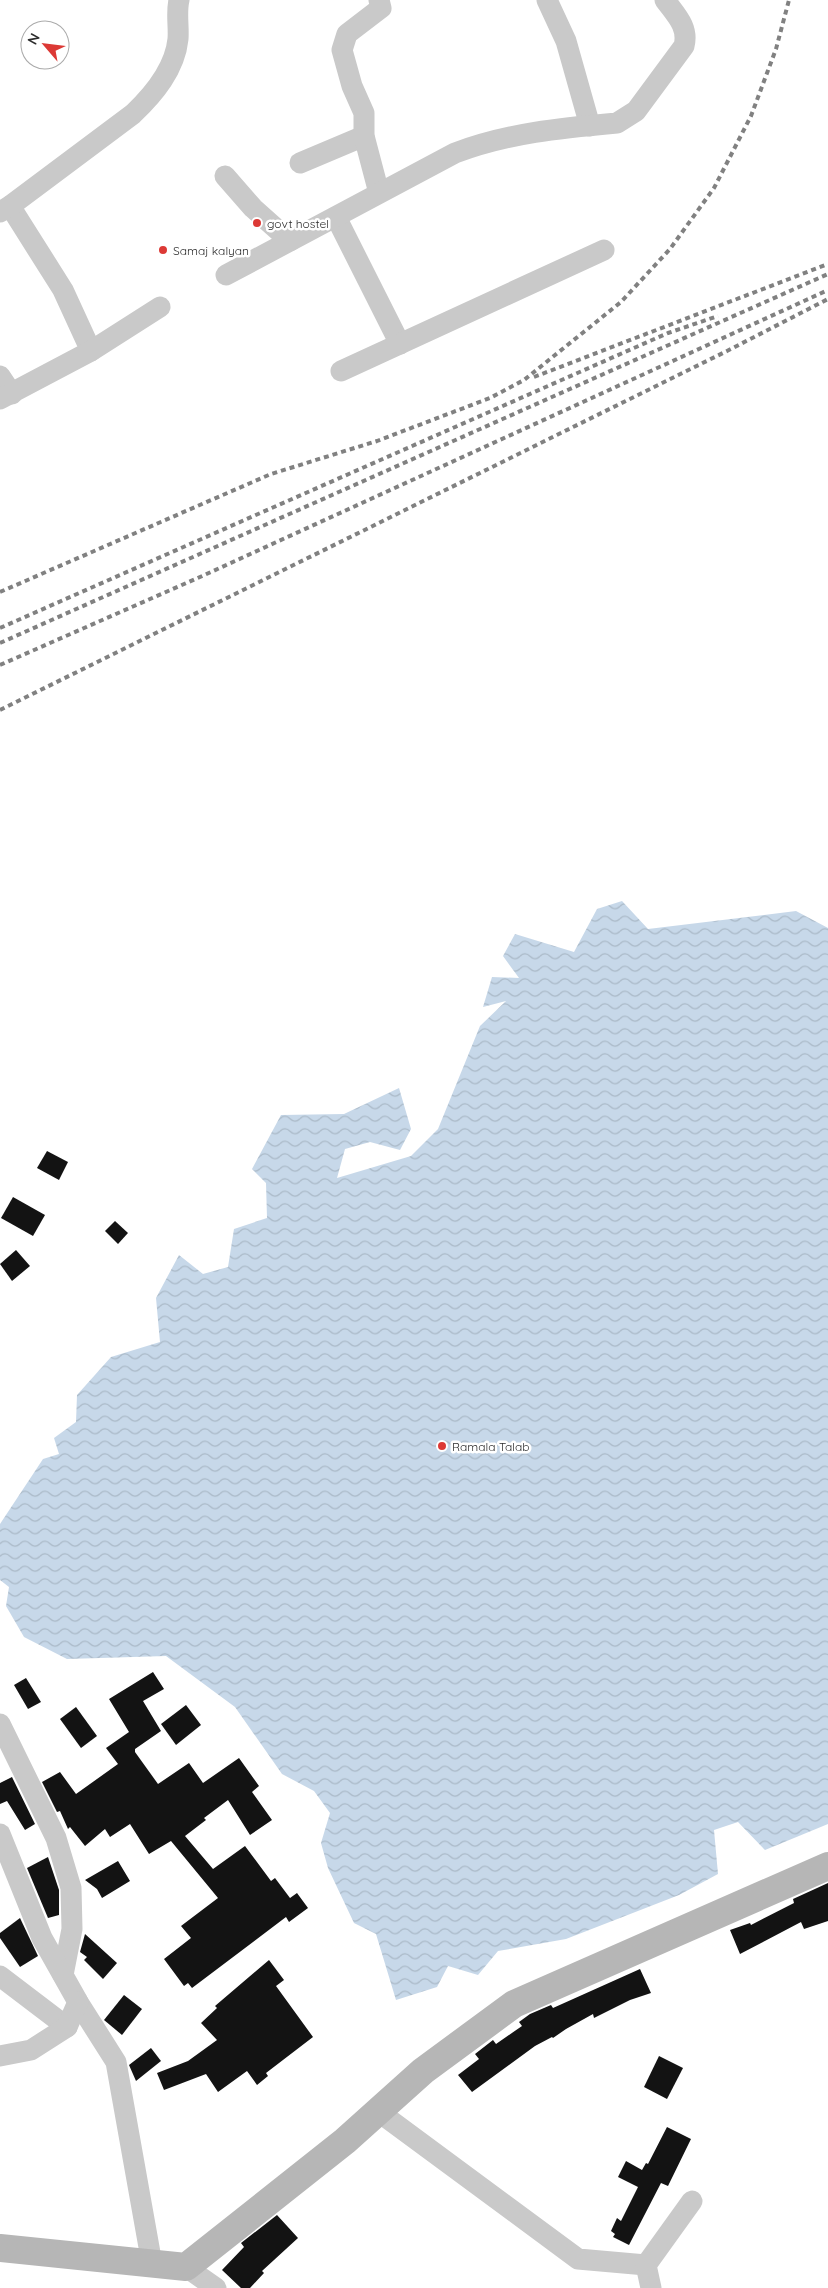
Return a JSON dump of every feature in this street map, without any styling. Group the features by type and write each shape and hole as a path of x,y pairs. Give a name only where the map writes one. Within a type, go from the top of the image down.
{"street":[{"path":"91,351 63,290 5,209 133,114 154,91 164,78 176,51 179,0"},
{"path":"379,0 381,8 378,12 351,30 342,44 343,55 352,86 365,117 364,136 379,193"},
{"path":"226,275 455,153 486,141 515,134 617,123 636,112 684,46 687,37 684,25 665,0"},
{"path":"555,3 590,126"},
{"path":"300,163 364,136"},
{"path":"224,176 253,208 290,241"},
{"path":"336,217 400,344"},
{"path":"342,371 604,250"},
{"path":"0,376 6,397 91,351 160,307"},
{"path":"0,1724 56,1838 71,1888 72,1929 62,1974"},
{"path":"0,1834 42,1938 78,2002 116,2062 152,2264"},
{"path":"186,2267 379,2112 424,2071 514,2004 828,1866"},
{"path":"0,1976 67,2027"},
{"path":"0,2056 31,2050 67,2027 78,2002"},
{"path":"379,2112 578,2259 646,2265"},
{"path":"650,2288 646,2265 692,2201"},
{"path":"0,2248 186,2267 216,2288"}],"water":[{"name":"Ramala Talab","path":"622,901 648,929 796,911 828,928 828,1824 765,1850 738,1822 714,1830 718,1874 679,1895 566,1939 498,1951 478,1975 448,1966 437,1987 396,2000 376,1934 354,1923 328,1868 321,1843 330,1813 314,1791 282,1774 235,1707 166,1656 67,1659 24,1637 6,1606 9,1587 0,1580 0,1524 43,1459 59,1454 54,1438 76,1422 77,1395 111,1357 160,1342 156,1298 179,1255 203,1274 228,1267 234,1229 267,1218 266,1183 252,1169 281,1115 344,1114 399,1088 411,1129 400,1150 370,1142 345,1149 337,1178 411,1156 438,1129 480,1026 506,1001 483,1007 492,977 519,978 503,956 515,934 574,952 597,909"}],"building":[{"path":"47,1151 68,1162 59,1180 37,1168"},
{"path":"13,1197 45,1215 33,1236 1,1218"},
{"path":"115,1221 128,1233 118,1244 105,1231"},
{"path":"16,1250 30,1266 12,1281 0,1264"},
{"path":"153,1672 164,1689 143,1701 161,1731 135,1749 135,1752 158,1784 189,1763 203,1783 239,1758 259,1786 252,1792 272,1820 250,1835 228,1800 204,1818 206,1820 185,1836 213,1869 245,1846 271,1881 275,1878 290,1898 297,1893 308,1908 289,1922 286,1917 192,1988 188,1983 184,1986 164,1959 191,1938 181,1926 218,1898 171,1841 149,1854 130,1824 110,1837 105,1829 85,1846 70,1827 68,1829 60,1811 57,1812 42,1782 60,1772 76,1794 118,1764 106,1748 129,1732 109,1699"},
{"path":"26,1678 41,1702 28,1709 14,1685"},
{"path":"186,1705 201,1725 176,1745 161,1724"},
{"path":"76,1707 97,1736 81,1748 60,1719"},
{"path":"12,1777 35,1824 25,1830 7,1801 0,1804 0,1783"},
{"path":"48,1857 59,1890 59,1915 48,1918 27,1868"},
{"path":"118,1861 130,1881 102,1898 97,1889 85,1880"},
{"path":"828,1883 828,1921 804,1929 801,1922 740,1954 730,1930 750,1923 751,1925 794,1903 793,1899"},
{"path":"20,1918 38,1956 20,1967 0,1938 0,1933"},
{"path":"85,1934 117,1963 103,1979 84,1960 87,1957 80,1952"},
{"path":"269,1960 284,1980 276,1986 313,2037 266,2073 268,2076 257,2085 247,2071 218,2092 206,2074 164,2090 157,2073 188,2061 217,2040 201,2023 217,2008 215,2006"},
{"path":"640,1969 651,1993 630,2000 594,2018 593,2014 553,2038 535,2046 472,2092 458,2075 479,2059 475,2054 493,2040 496,2044 522,2026 519,2022 530,2014 551,2005 553,2008"},
{"path":"124,1995 142,2009 122,2035 104,2020"},
{"path":"151,2048 161,2061 136,2081 129,2065"},
{"path":"659,2056 683,2068 667,2099 644,2087"},
{"path":"667,2127 691,2139 668,2186 661,2183 629,2245 613,2237 615,2234 611,2231 617,2218 621,2221 638,2187 618,2177 626,2161 642,2170 646,2163 648,2164"},
{"path":"277,2215 298,2238 262,2271 264,2273 250,2288 241,2288 222,2270 244,2247 241,2243"}],"railway":[{"path":"0,592 271,474 377,441 490,398 524,380 621,302 670,249 714,188 751,116 776,49 789,0"},
{"path":"534,377 828,264"},
{"path":"0,643 828,274"},
{"path":"0,665 200,577 828,290"},
{"path":"0,710 727,351 828,299"},
{"path":"0,628 668,333 718,316"}],"place":[{"name":"govt hostel","path":"257,223"},
{"name":"Samaj kalyan","path":"163,250"},
{"name":"Ramala Talab","path":"442,1446"}]}
